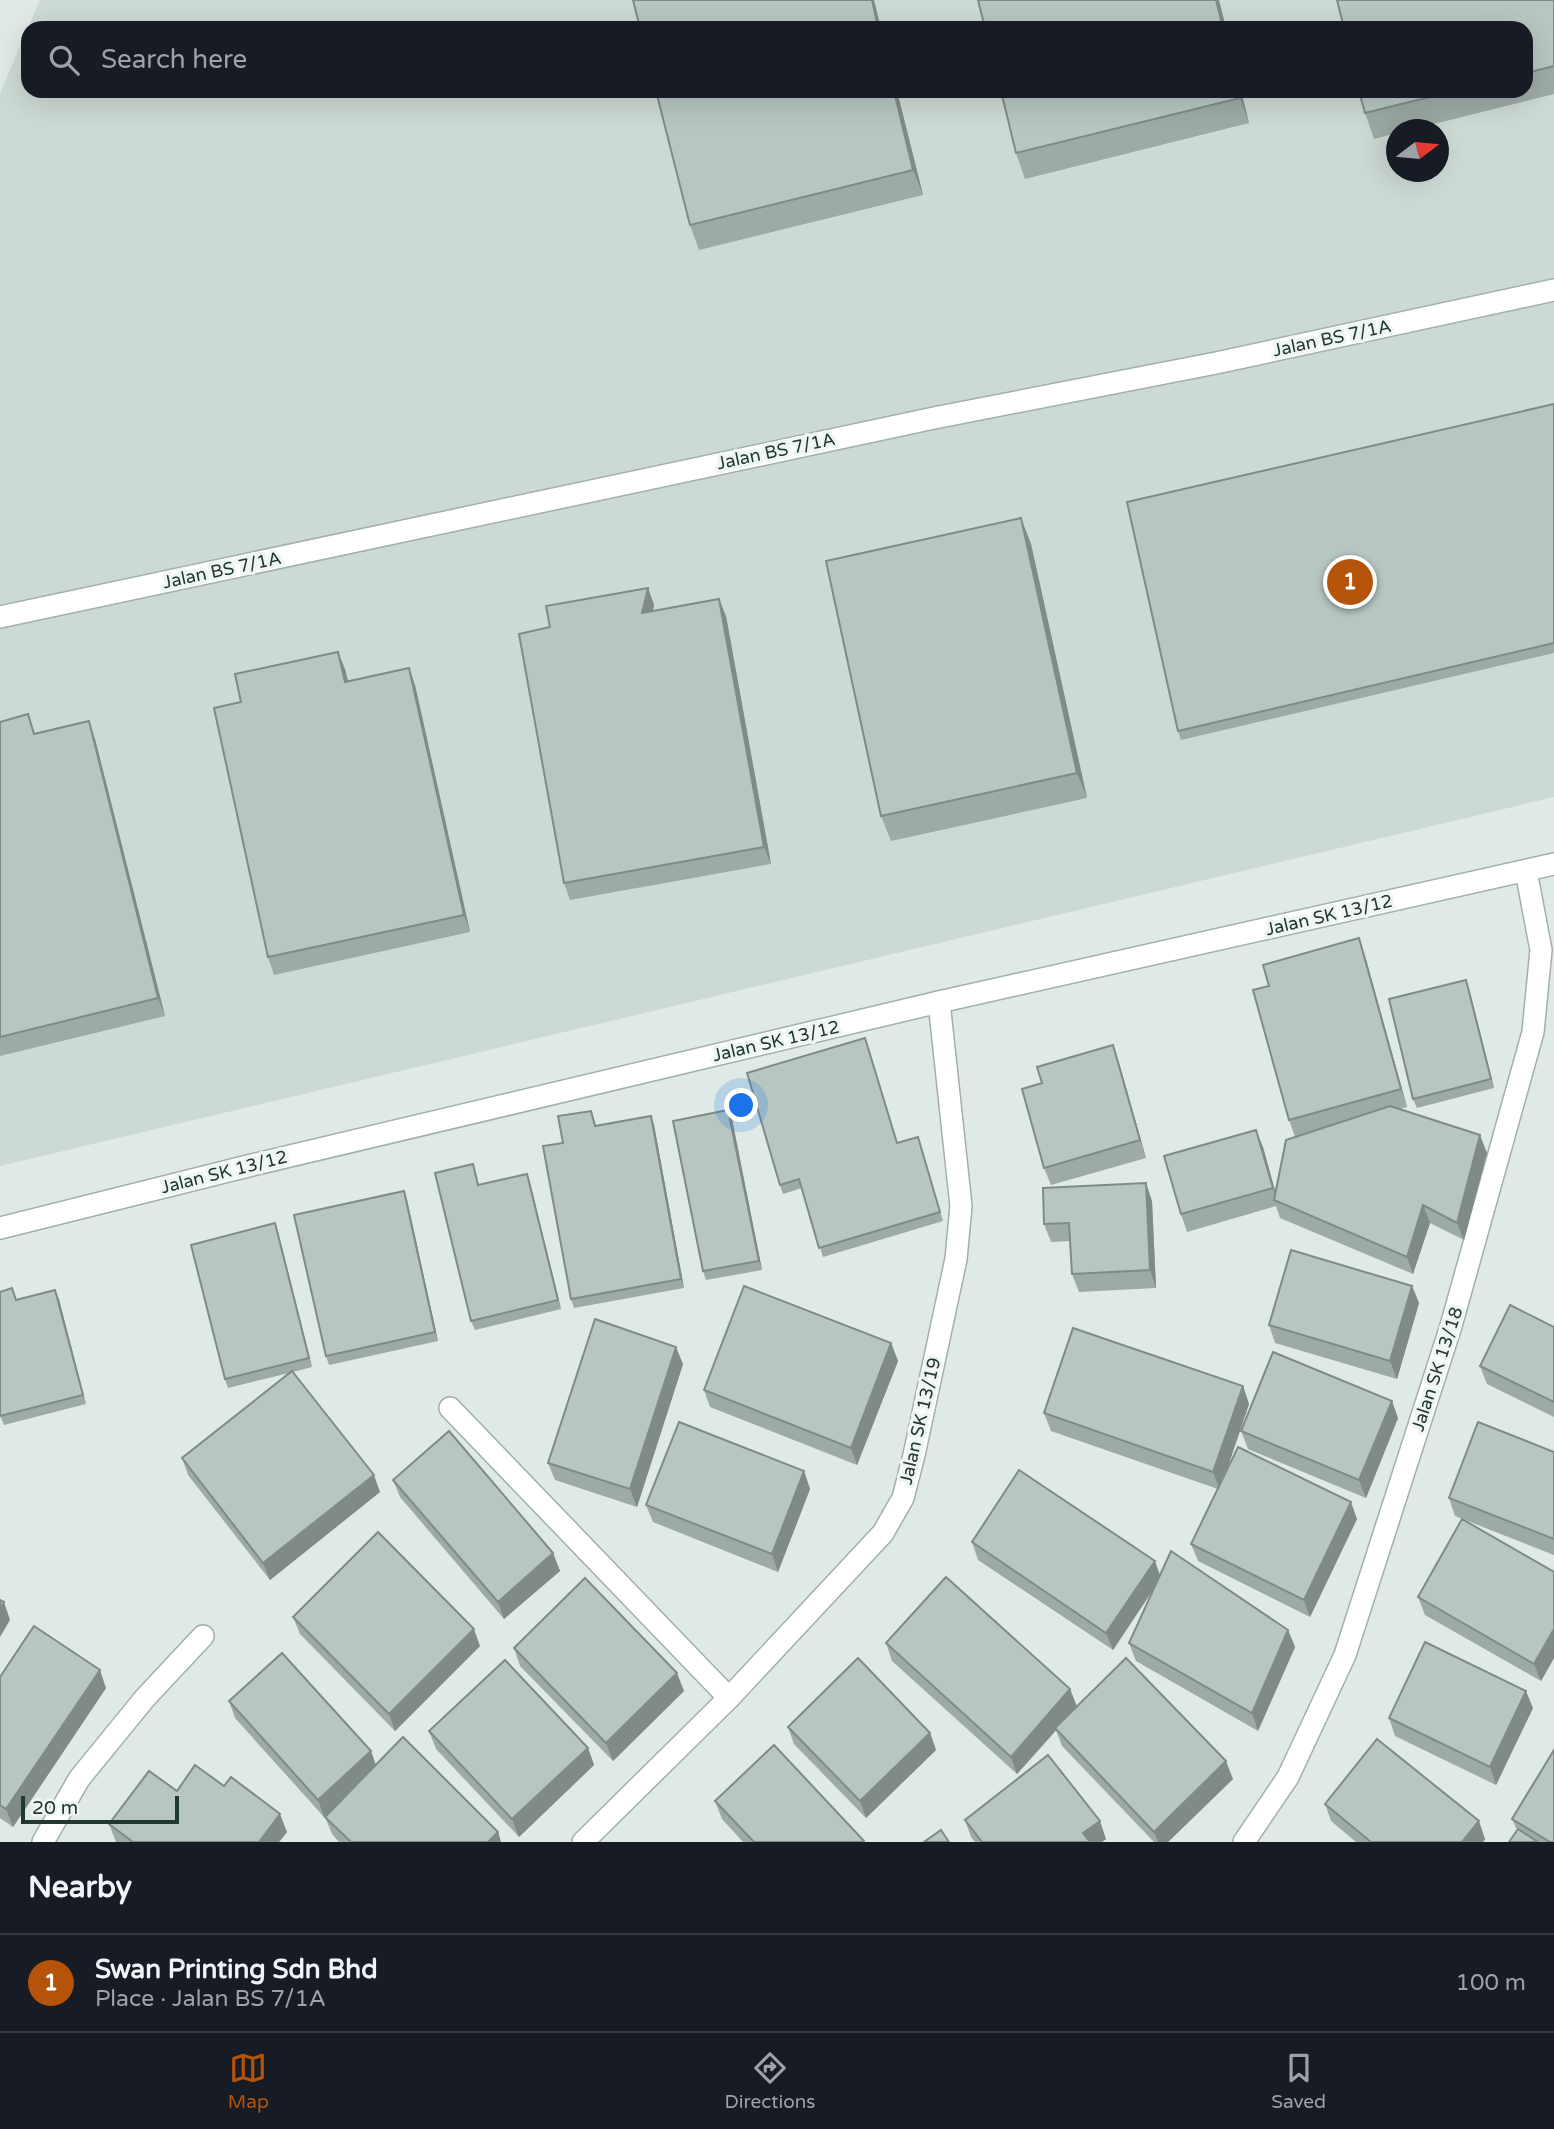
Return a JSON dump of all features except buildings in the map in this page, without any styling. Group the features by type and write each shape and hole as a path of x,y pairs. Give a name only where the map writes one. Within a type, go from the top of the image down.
{"street":[{"name":"Jalan BS 7/1A","path":"0,617 934,418 1216,363 1554,290"},
{"name":"Jalan SK 13/12","path":"0,1228 248,1166 939,1002 1554,864"},
{"name":"Jalan SK 13/18","path":"1244,1842 1289,1777 1345,1655 1451,1326 1534,1032 1541,950 1526,871"},
{"name":"Jalan SK 13/19","path":"583,1842 729,1698 883,1532 903,1498 956,1259 961,1206 939,1002"},
{"path":"450,1408 729,1698"},
{"path":"43,1842 79,1779 145,1698 203,1636"}],"shaded area":[{"path":"40,0 1554,0 1554,797 0,1166 0,93 21,44 21,98 1533,98 1533,21 31,21"}],"place":[{"name":"Swan Printing Sdn Bhd","path":"1350,582"}]}
